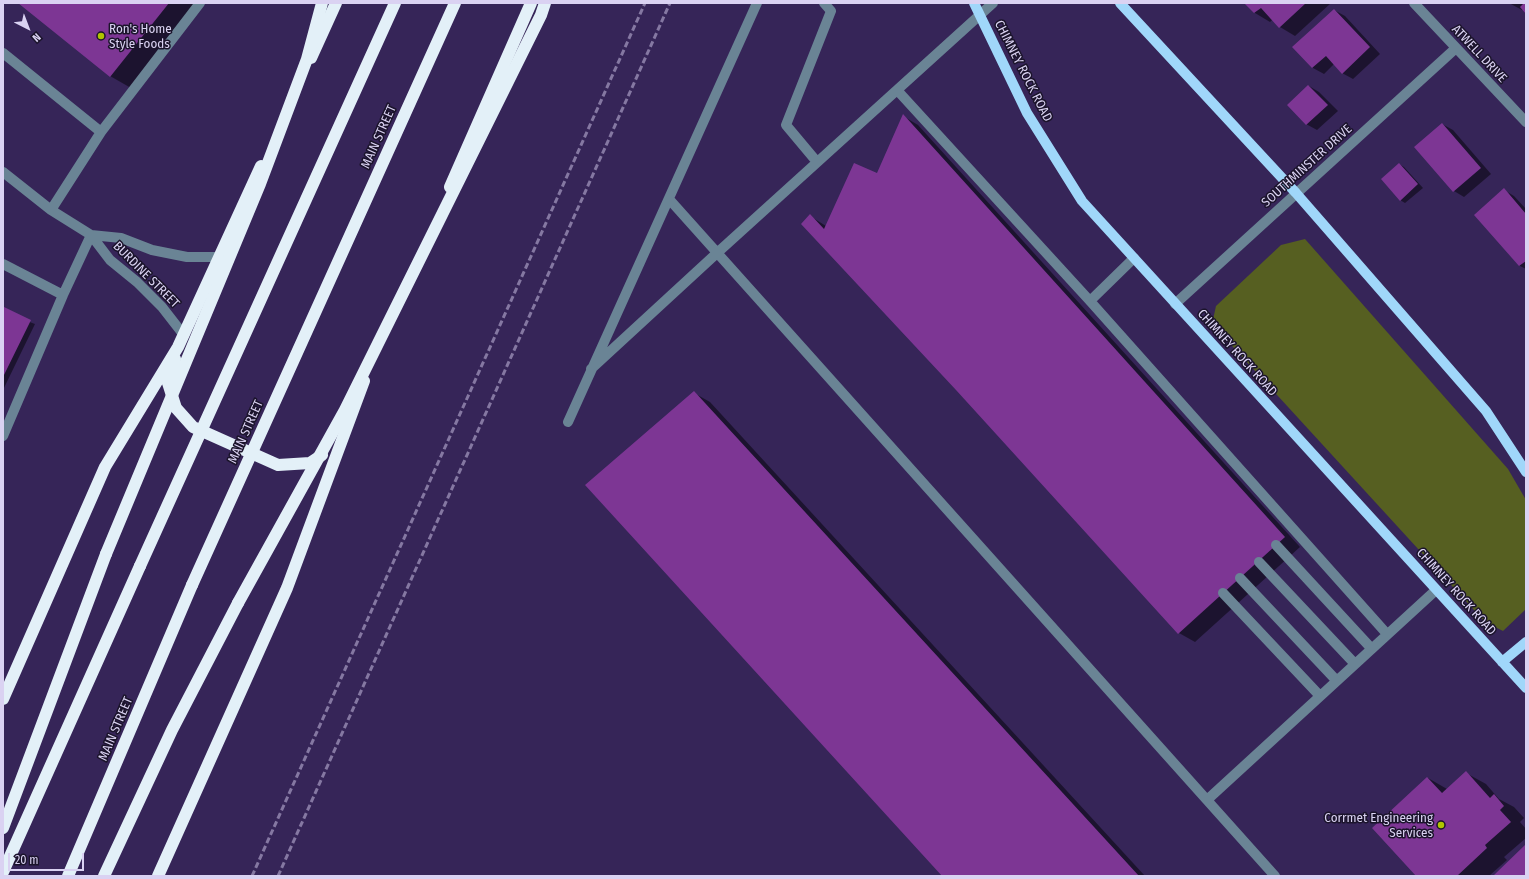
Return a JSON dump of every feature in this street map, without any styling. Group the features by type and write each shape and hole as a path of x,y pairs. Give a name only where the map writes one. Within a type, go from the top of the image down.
{"highway":[{"path":"3,828 106,554 260,184 307,59 322,3"},
{"path":"336,3 220,257 183,334 168,383 176,408 193,427 278,465 310,463 330,450 348,426"},
{"path":"3,872 395,3"},
{"name":"MAIN STREET","path":"68,876 192,585 455,3"},
{"path":"158,876 287,588 367,374 531,3"},
{"path":"104,876 172,730 238,603 345,410 541,15 545,3"},
{"path":"3,697 105,467 178,347"}],"main road":[{"name":"CHIMNEY ROCK ROAD","path":"974,3 1027,114 1082,201 1526,688"},
{"path":"1120,3 1296,193 1486,411 1526,472"},
{"path":"1502,662 1526,642"}],"street":[{"path":"51,210 101,132 200,3"},
{"path":"568,422 757,3"},
{"path":"817,162 786,125 831,11 824,3"},
{"path":"591,369 717,252 993,3"},
{"name":"ATWELL DRIVE","path":"1414,3 1526,122"},
{"name":"SOUTHMINSTER DRIVE","path":"1175,304 1456,48"},
{"path":"3,53 101,132"},
{"path":"897,90 1090,301 1387,634"},
{"name":"BURDINE STREET","path":"3,172 51,210 91,235 110,260 137,282 162,307 183,334"},
{"path":"669,198 1275,876"},
{"path":"3,436 62,295 91,235"},
{"name":"BURDINE STREET","path":"91,235 121,238 152,250 187,257 220,257"},
{"path":"1090,301 1134,258"},
{"path":"3,264 62,295"},
{"path":"1276,545 1371,648"},
{"path":"1259,562 1354,664"},
{"path":"1240,578 1336,680"},
{"path":"1207,800 1336,680 1436,590"},
{"path":"1223,593 1320,696"}],"green space":[{"path":"1305,239 1508,469 1526,500 1526,609 1503,631 1485,622 1212,324 1216,306 1281,245"}],"building":[{"name":"Ron's Home Style Foods","path":"18,3 169,3 110,77"},
{"path":"1244,3 1306,3 1279,28 1261,8 1254,13"},
{"path":"1526,3 1526,14 1520,7"},
{"path":"1334,9 1370,47 1342,74 1326,56 1312,68 1292,47"},
{"path":"1308,85 1328,105 1306,125 1287,105"},
{"path":"903,114 1285,537 1178,634 956,390 801,224 810,214 824,229 854,163 877,173"},
{"path":"1442,123 1481,168 1453,192 1414,147"},
{"path":"1399,163 1418,184 1400,201 1381,179"},
{"path":"1504,188 1526,214 1526,261 1519,266 1474,215"},
{"path":"4,307 31,320 3,377 3,310"},
{"path":"694,391 1139,876 942,876 585,485"},
{"name":"Corrmet Engineering Services","path":"1466,771 1490,798 1494,794 1504,806 1500,810 1511,822 1485,845 1487,848 1457,876 1416,876 1372,828 1427,777 1442,793"},
{"path":"1526,844 1526,876 1493,876"}],"railway":[{"path":"252,876 645,3"},
{"path":"278,876 670,3"}],"place":[{"name":"Ron's Home Style Foods","path":"101,36"},
{"name":"Corrmet Engineering Services","path":"1441,825"}]}
